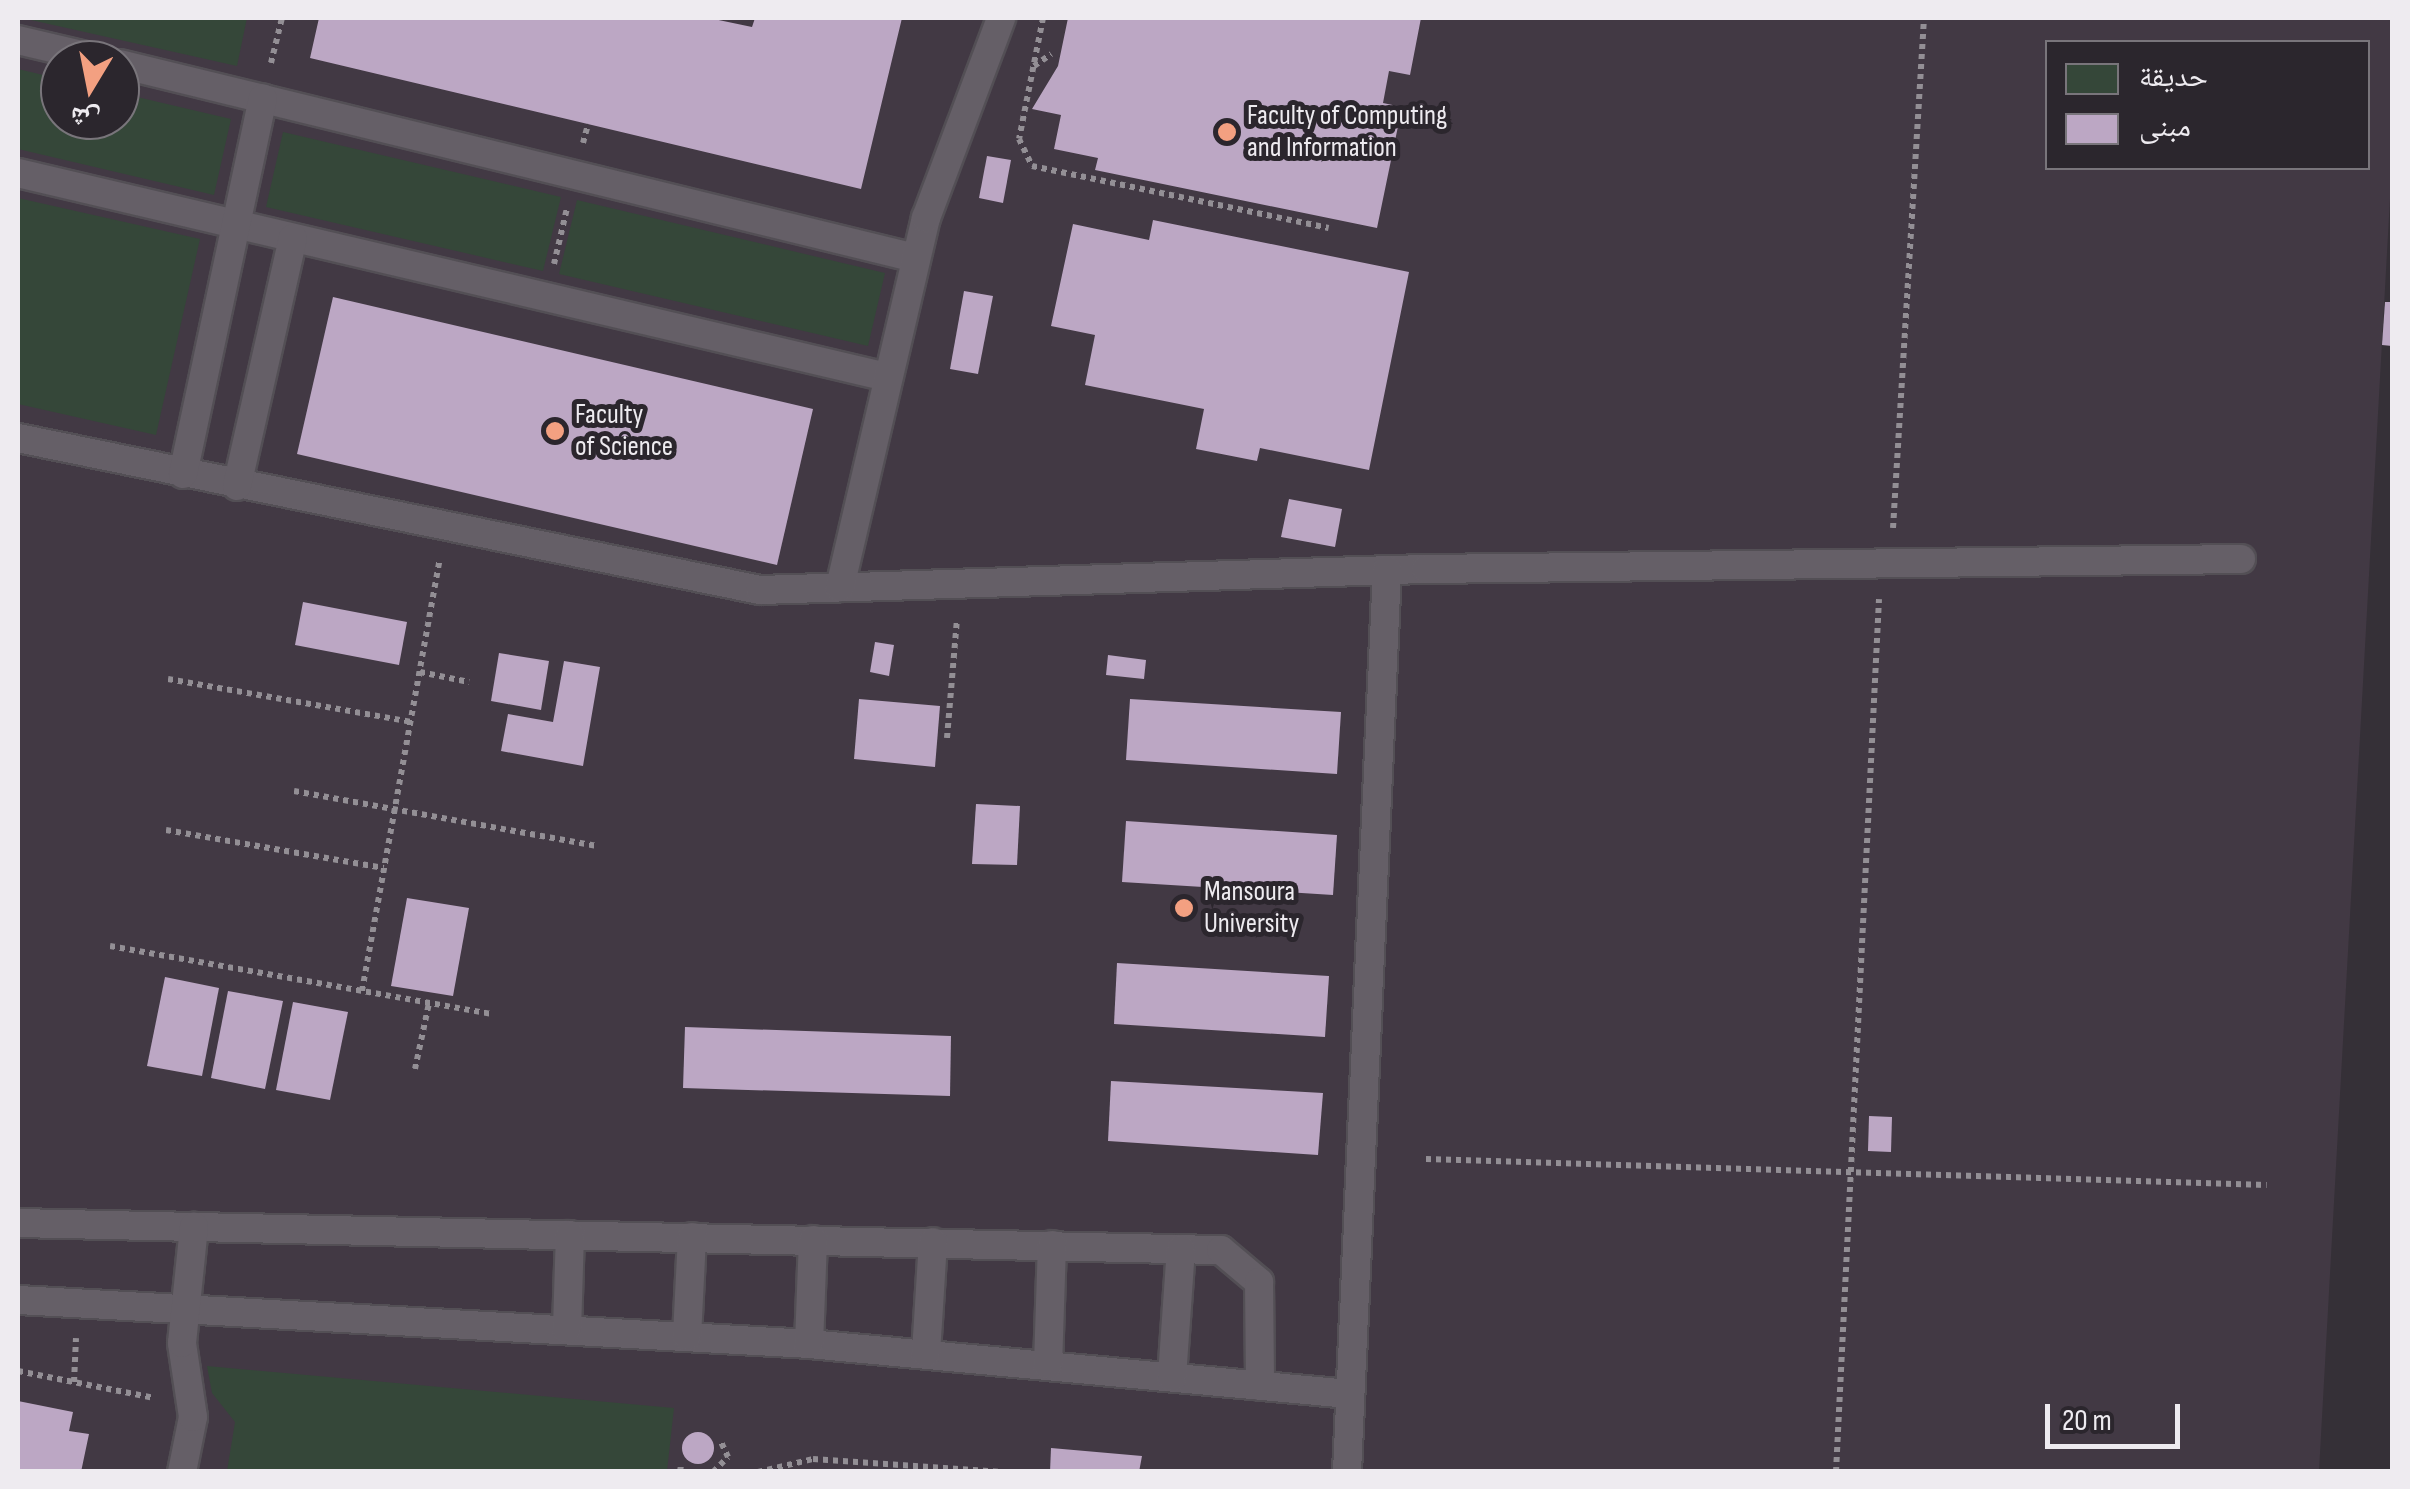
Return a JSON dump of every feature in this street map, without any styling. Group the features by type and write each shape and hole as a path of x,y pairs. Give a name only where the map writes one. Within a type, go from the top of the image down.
{"lane":[{"path":"840,587 915,258 1001,18"},
{"path":"140,69 915,258"},
{"path":"183,474 263,98"},
{"path":"18,173 887,377"},
{"path":"238,486 293,238"},
{"path":"18,438 720,587 840,587 1386,570 2241,559"},
{"path":"1346,1472 1386,570"},
{"path":"18,1223 1221,1250 1259,1282 1260,1386"},
{"path":"182,1472 192,1399 186,1308 194,1226"},
{"path":"568,1329 570,1235"},
{"path":"687,1336 692,1237"},
{"path":"809,1344 813,1240"},
{"path":"926,1354 932,1242"},
{"path":"1048,1365 1052,1245"},
{"path":"1172,1377 1181,1249"},
{"path":"18,1300 809,1344 1349,1394"}],"path":[{"path":"263,98 282,18"},
{"path":"1043,18 1019,138 1032,166 1329,228"},
{"path":"1836,1472 1881,563 1904,462 1924,18"},
{"path":"1034,66 1051,54"},
{"path":"362,991 445,531"},
{"path":"947,738 960,581"},
{"path":"420,672 469,682"},
{"path":"168,679 411,722"},
{"path":"294,790 597,846"},
{"path":"166,830 384,868"},
{"path":"110,946 491,1014"},
{"path":"416,1069 429,1003"},
{"path":"1426,1159 2267,1185"},
{"path":"18,1371 192,1399"},
{"path":"713,1472 728,1457 720,1440"},
{"path":"811,1472 813,1459"},
{"path":"758,1472 813,1459 1003,1472"},
{"path":"848,1472 850,1459"}],"shaded area":[{"name":"Mansoura University","path":"18,18 2392,18 2392,163 2319,1471 18,1471"}],"green space":[{"path":"22,18 247,18 237,66 140,44 140,40 121,40"},
{"path":"18,69 40,74 40,140 140,140 140,98 231,119 214,195 18,149"},
{"path":"283,132 561,197 543,271 266,207"},
{"path":"18,198 200,239 156,435 18,404"},
{"path":"577,200 885,273 868,346 559,274"},
{"path":"207,1366 674,1408 667,1471 227,1471 235,1422 212,1393"}],"building":[{"path":"319,18 709,18 752,27 755,18 902,18 861,189 310,58"},
{"name":"Faculty of Computing and Information","path":"1068,18 1421,18 1410,75 1389,71 1383,103 1402,107 1377,228 1095,170 1098,158 1054,149 1061,115 1032,109 1058,66"},
{"path":"987,156 1011,160 1003,203 979,198"},
{"path":"1153,220 1409,272 1369,470 1260,448 1257,461 1196,449 1204,409 1085,385 1095,335 1051,326 1073,224 1149,240"},
{"path":"964,291 993,296 978,374 950,369"},
{"name":"Faculty of Science","path":"333,297 813,409 777,565 297,454"},
{"path":"2385,302 2392,302 2392,346 2382,345"},
{"path":"1289,499 1342,509 1335,547 1281,537"},
{"path":"303,602 407,622 399,665 295,645"},
{"path":"875,642 894,645 889,676 870,672"},
{"path":"499,653 549,661 541,710 491,701"},
{"path":"1108,655 1146,660 1144,679 1106,675"},
{"path":"564,661 600,667 583,766 501,751 508,714 553,722"},
{"path":"859,699 940,706 935,767 854,759"},
{"path":"1130,699 1341,712 1337,774 1126,760"},
{"path":"976,804 1020,806 1017,865 972,864"},
{"path":"1126,821 1337,835 1333,895 1122,882"},
{"path":"407,898 469,908 453,996 391,986"},
{"path":"1117,963 1329,976 1325,1037 1114,1024"},
{"path":"165,977 219,988 202,1076 147,1066"},
{"path":"228,991 283,1001 265,1089 211,1078"},
{"path":"293,1002 348,1012 330,1100 276,1090"},
{"path":"685,1027 951,1036 950,1096 683,1088"},
{"path":"1111,1081 1323,1093 1318,1155 1108,1141"},
{"path":"1869,1116 1892,1117 1891,1152 1868,1151"},
{"path":"18,1401 73,1412 69,1431 89,1434 81,1472 18,1472"},
{"path":"698,1432 709,1437 714,1448 709,1459 698,1464 687,1459 682,1448 687,1437"},
{"path":"1051,1448 1142,1456 1139,1472 1050,1472"}],"place":[{"name":"Faculty of Computing and Information","path":"1227,132"},
{"name":"Faculty of Science","path":"555,431"},
{"name":"Mansoura University","path":"1184,908"}]}
